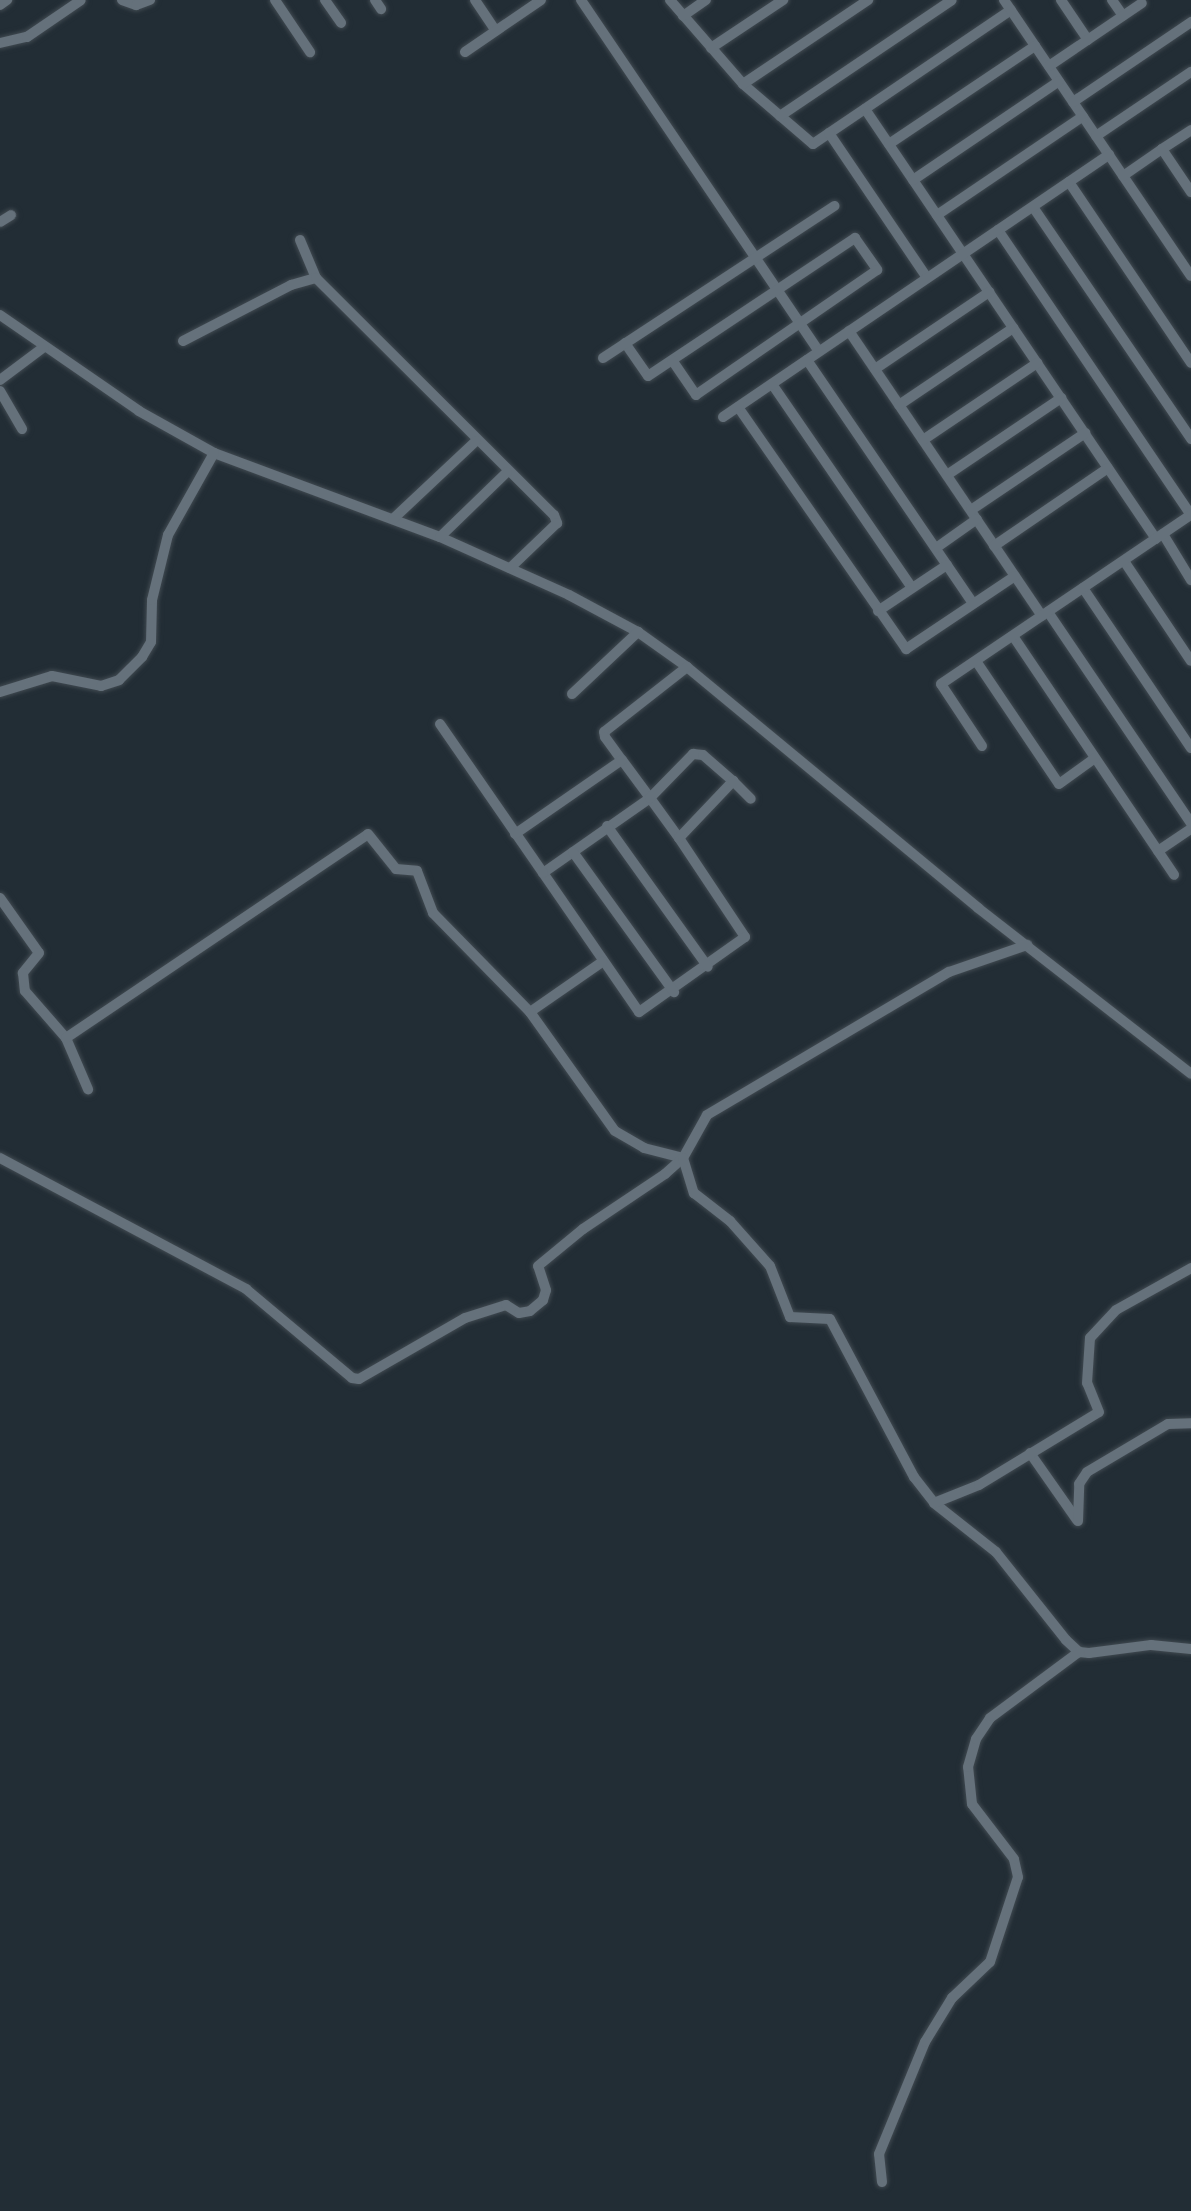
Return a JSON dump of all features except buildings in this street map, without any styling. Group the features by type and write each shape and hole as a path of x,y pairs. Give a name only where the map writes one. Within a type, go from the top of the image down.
{"street":[{"path":"0,5 7,0"},
{"path":"1,39 28,38 80,0"},
{"path":"122,0 136,6 150,0"},
{"path":"275,0 310,52"},
{"path":"325,0 341,23"},
{"path":"475,0 496,31"},
{"path":"465,52 528,4 541,0"},
{"path":"581,0 820,351"},
{"path":"670,0 743,84 814,144 1008,5 1191,276"},
{"path":"683,16 706,0"},
{"path":"711,48 783,0"},
{"path":"780,116 952,0"},
{"path":"1061,0 1088,40"},
{"path":"1112,0 1123,16"},
{"path":"743,84 866,1"},
{"path":"1049,66 1142,3"},
{"path":"1073,102 1191,22"},
{"path":"890,144 1035,46"},
{"path":"1096,136 1191,72"},
{"path":"914,180 1059,81"},
{"path":"866,109 1108,468 1191,580"},
{"path":"937,214 1082,116"},
{"path":"1123,176 1191,130"},
{"path":"829,133 927,278"},
{"path":"1162,149 1191,192"},
{"path":"723,416 1109,155"},
{"path":"1069,182 1191,363"},
{"path":"603,358 834,206"},
{"path":"1033,207 1191,439"},
{"path":"0,222 11,215"},
{"path":"982,746 941,684 1191,515 998,230"},
{"path":"626,343 648,376 672,360 778,290 855,238 877,270 696,395 672,360"},
{"path":"300,240 316,278 557,523 510,568"},
{"path":"183,342 291,285 316,278"},
{"path":"875,369 989,292"},
{"path":"0,315 140,411 214,452 440,537 638,632 688,666 1191,1074"},
{"path":"899,405 1014,328"},
{"path":"849,331 1191,826 1158,852"},
{"path":"0,380 44,347"},
{"path":"807,360 973,603"},
{"path":"923,440 1037,363"},
{"path":"772,384 912,588"},
{"path":"0,391 22,429"},
{"path":"947,476 1061,398"},
{"path":"738,406 906,649 1015,576"},
{"path":"936,548 1084,433"},
{"path":"394,519 476,440"},
{"path":"0,692 52,676 101,686 119,680 142,658 151,642 152,600 168,536 214,452"},
{"path":"994,546 1108,468"},
{"path":"440,537 507,472"},
{"path":"1124,561 1191,660"},
{"path":"878,612 947,564"},
{"path":"1083,588 1191,748"},
{"path":"572,694 638,632"},
{"path":"1013,636 1174,875"},
{"path":"976,661 1058,784 1096,758"},
{"path":"440,724 639,1012 674,992 745,937 605,736 606,729 688,666"},
{"path":"542,873 650,798 698,752 751,800"},
{"path":"515,834 622,760"},
{"path":"679,838 733,782"},
{"path":"607,826 708,967"},
{"path":"66,1038 368,834 396,869 416,871 432,912 530,1012 615,1130 644,1148 683,1158"},
{"path":"573,852 674,992"},
{"path":"0,898 38,952 24,973 25,991 66,1038 88,1089"},
{"path":"0,1158 246,1289 352,1378 359,1379 465,1318 506,1305 519,1313 530,1310 543,1300 546,1290 538,1266 683,1158 708,1115 949,972 1028,945"},
{"path":"530,1012 602,962"},
{"path":"683,1158 694,1194 730,1222 770,1266 790,1318 830,1318 914,1477 934,1503 996,1552 1079,1652"},
{"path":"934,1503 970,1489 1098,1412 1087,1383 1090,1338 1098,1326 1138,1295 1191,1268"},
{"path":"1030,1453 1078,1521 1079,1484 1088,1472 1168,1424 1191,1423"},
{"path":"882,2182 878,2154 925,2042 957,1992 984,1970 1016,1888 1014,1860 972,1804 968,1767 976,1739 990,1718 1079,1652 1151,1645 1191,1649"}]}
